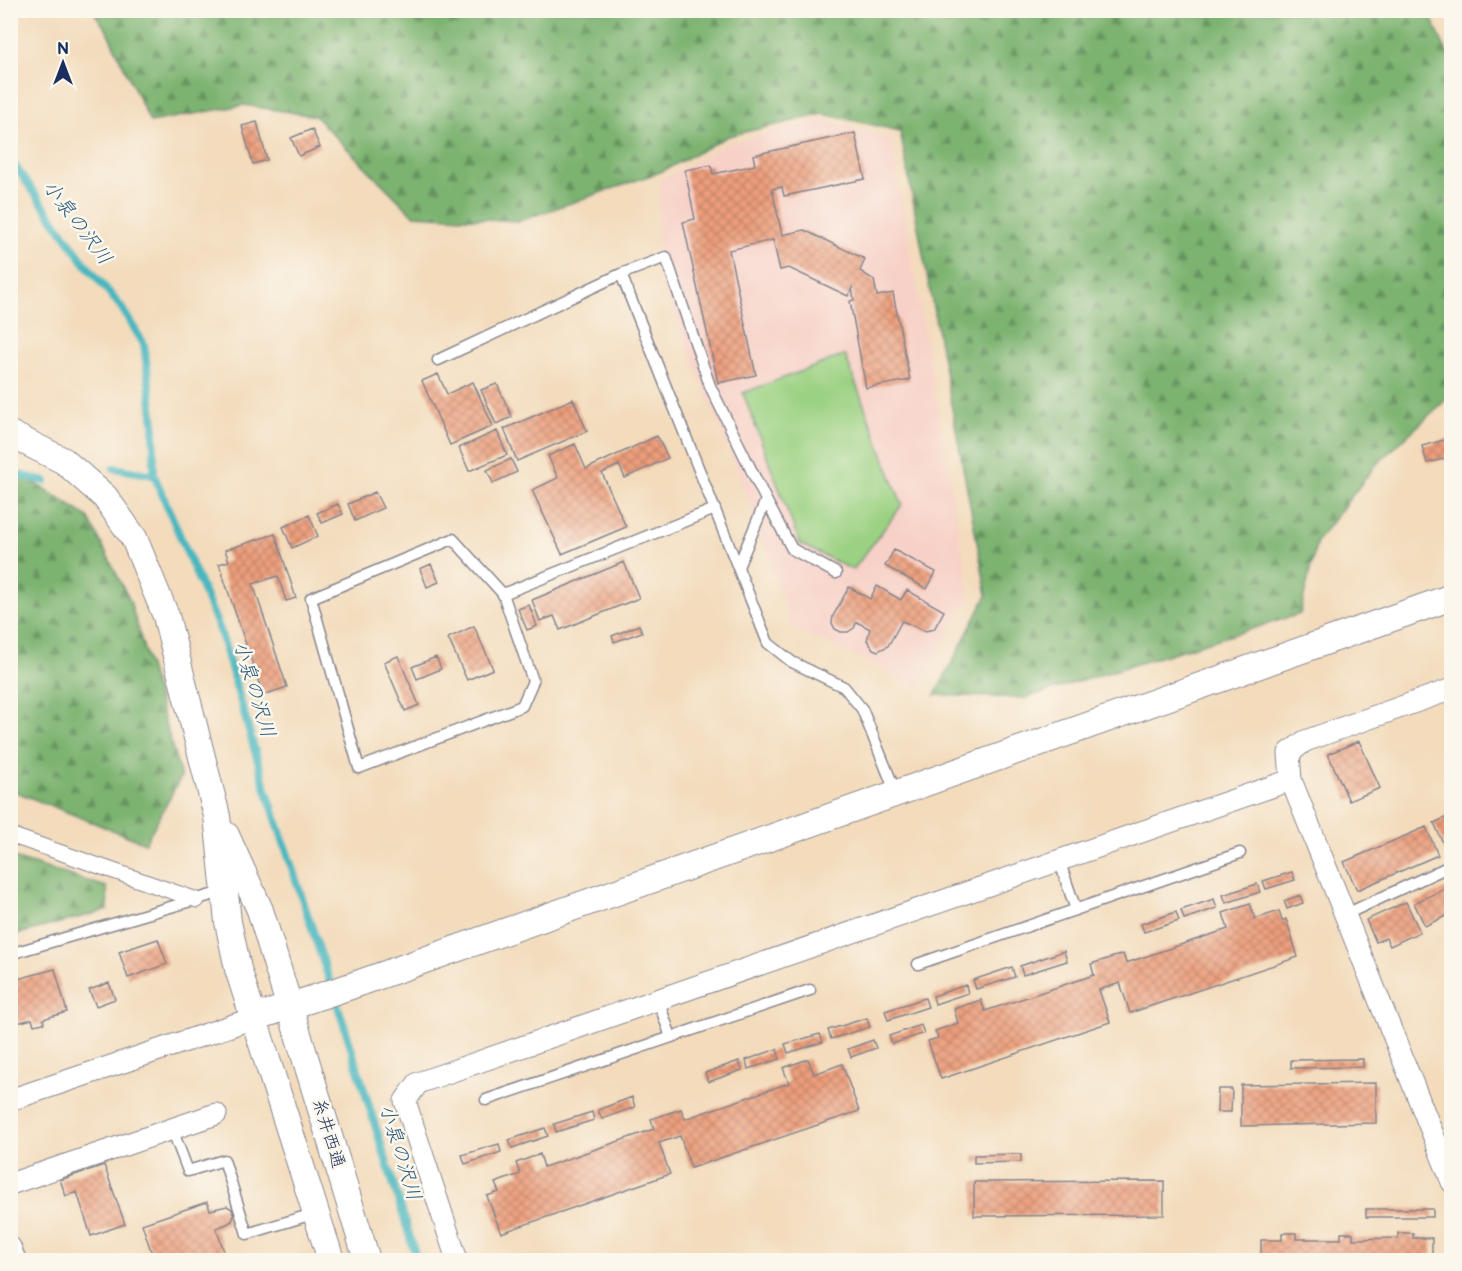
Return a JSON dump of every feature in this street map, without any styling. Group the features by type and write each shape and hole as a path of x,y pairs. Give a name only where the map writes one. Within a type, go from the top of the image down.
{"street":[{"path":"10,434 64,461 105,497 134,538 166,616 217,816"},
{"path":"10,1100 351,986 1452,597"},
{"path":"1449,1168 1344,915 1291,780 1289,753 1305,741 1452,689"},
{"path":"457,1260 405,1101 418,1083 1291,780"},
{"name":"糸井西通","path":"217,816 228,922 238,969 331,1260"},
{"name":"糸井西通","path":"217,816 260,910 291,1005 367,1260"},
{"path":"10,835 197,900"},
{"path":"10,1184 216,1114"},
{"path":"10,1247 15,1260"}],"lane":[{"path":"438,360 621,274 666,256 710,386 792,549 836,573"},
{"path":"621,274 768,643 792,662 844,687 862,709 897,793"},
{"path":"738,567 766,500"},
{"path":"503,594 715,509"},
{"path":"453,539 503,594 533,681 522,706 359,768 311,598 453,539"},
{"path":"918,964 1240,853"},
{"path":"1059,860 1076,909"},
{"path":"1344,915 1452,865"},
{"path":"10,954 225,891"},
{"path":"486,1100 810,990"},
{"path":"658,1000 671,1037"},
{"path":"172,1129 188,1171 224,1160 247,1234 316,1213"}],"shaded area":[{"path":"823,120 891,139 970,596 919,686 792,627 750,504 657,271 660,180 728,143"}],"green space":[{"path":"93,11 1428,11 1451,61 1451,395 1375,466 1317,541 1300,614 1025,698 935,695 987,595 900,131 824,114 728,136 663,171 519,221 413,215 315,116 244,105 150,122 106,29"},
{"path":"845,355 902,505 853,570 800,544 743,393"},
{"path":"11,468 88,517 130,601 181,777 145,843 11,790"},
{"path":"11,857 107,887 108,910 11,936"}],"building":[{"path":"257,122 267,160 253,164 242,126"},
{"path":"312,129 320,147 299,156 291,138"},
{"path":"855,133 865,179 784,196 782,187 772,189 782,235 804,230 865,259 860,271 874,280 877,296 893,293 910,380 866,388 850,301 854,300 852,288 848,296 789,268 780,270 773,240 729,250 756,375 718,383 683,222 695,219 685,170 711,165 713,174 755,165 753,155"},
{"path":"438,374 447,394 473,382 493,426 450,445 422,381"},
{"path":"497,384 512,417 496,424 481,390"},
{"path":"573,399 587,431 517,461 504,429"},
{"path":"497,431 507,455 469,471 459,448"},
{"path":"657,436 668,458 625,478 619,465 602,473 626,527 562,554 532,490 558,478 548,456 575,444 586,469"},
{"path":"1452,438 1452,457 1427,463 1422,446"},
{"path":"511,459 517,472 493,483 487,470"},
{"path":"375,492 383,508 355,521 348,504"},
{"path":"338,504 343,514 322,523 317,513"},
{"path":"309,515 318,536 292,548 283,527"},
{"path":"275,534 296,598 286,601 278,576 253,584 287,687 263,695 219,564 229,561 225,550"},
{"path":"894,550 936,572 927,589 885,566"},
{"path":"624,562 639,598 560,630 554,616 540,621 532,600"},
{"path":"431,564 439,582 427,587 420,569"},
{"path":"877,586 901,600 907,590 944,611 934,629 925,631 902,621 888,646 878,651 873,649 867,640 870,629 857,622 848,632 841,632 835,629 832,623 833,616 849,587 870,599"},
{"path":"529,605 537,626 527,630 518,609"},
{"path":"639,625 642,632 614,642 612,636"},
{"path":"474,626 493,669 467,680 448,638"},
{"path":"398,656 419,705 405,711 384,662"},
{"path":"436,657 441,669 417,679 412,667"},
{"path":"1359,741 1380,788 1349,801 1328,754"},
{"path":"1452,815 1452,853 1448,854 1434,823"},
{"path":"1426,827 1438,855 1357,890 1344,862"},
{"path":"1292,872 1295,880 1266,889 1263,881"},
{"path":"1257,884 1260,892 1226,903 1223,895"},
{"path":"1449,887 1452,894 1452,913 1425,926 1414,903"},
{"path":"1300,895 1303,903 1287,909 1284,901"},
{"path":"1214,899 1217,908 1184,919 1181,910"},
{"path":"1406,902 1420,932 1390,946 1386,938 1376,942 1366,920"},
{"path":"1250,904 1255,919 1279,911 1282,921 1286,919 1298,957 1130,1013 1120,983 1099,990 1110,1022 941,1079 928,1041 938,1038 935,1031 958,1023 954,1009 981,1000 985,1011 1094,975 1091,964 1123,954 1126,963 1228,929 1223,913"},
{"path":"1176,912 1179,921 1144,932 1141,924"},
{"path":"158,939 167,964 128,978 119,952"},
{"path":"1064,951 1067,961 1023,975 1020,966"},
{"path":"1012,967 1015,977 976,989 973,980"},
{"path":"55,969 67,1012 43,1019 44,1023 34,1025 32,1019 10,1025 10,981"},
{"path":"109,983 115,999 96,1006 89,990"},
{"path":"966,985 968,993 935,1004 933,996"},
{"path":"925,998 928,1007 888,1020 885,1011"},
{"path":"867,1018 870,1027 831,1039 828,1030"},
{"path":"921,1025 924,1033 892,1044 889,1036"},
{"path":"820,1034 823,1042 788,1053 785,1044"},
{"path":"873,1040 876,1048 851,1057 848,1049"},
{"path":"777,1049 780,1059 748,1069 746,1060"},
{"path":"808,1059 814,1074 842,1064 859,1111 691,1168 680,1136 659,1143 670,1174 501,1233 487,1196 499,1192 495,1183 520,1174 516,1163 540,1154 544,1167 654,1129 651,1119 681,1109 685,1119 789,1083 783,1068"},
{"path":"1363,1059 1363,1067 1291,1068 1291,1060"},
{"path":"739,1061 742,1070 708,1082 705,1073"},
{"path":"1376,1083 1376,1123 1241,1126 1241,1085"},
{"path":"1218,1089 1232,1089 1231,1112 1217,1112"},
{"path":"632,1097 635,1107 602,1119 598,1110"},
{"path":"592,1112 594,1120 556,1132 554,1124"},
{"path":"545,1128 548,1136 512,1148 509,1140"},
{"path":"499,1144 501,1152 465,1164 462,1155"},
{"path":"1021,1154 1021,1162 974,1163 974,1155"},
{"path":"104,1165 125,1224 91,1236 77,1192 66,1196 60,1180"},
{"path":"1164,1181 1164,1215 974,1216 974,1182"},
{"path":"207,1202 210,1210 227,1206 232,1209 234,1215 232,1221 216,1228 227,1260 154,1260 142,1224"},
{"path":"1366,1209 1433,1209 1433,1217 1366,1217"},
{"path":"1282,1233 1296,1233 1296,1239 1341,1239 1341,1233 1353,1233 1353,1239 1398,1238 1398,1233 1413,1233 1413,1238 1432,1238 1432,1260 1261,1260 1261,1240 1282,1240"}],"waterway":[{"name":"小泉の沢川","path":"10,159 84,262 121,307 144,344 154,424 154,475 220,630 265,786 345,1028 417,1260"},
{"path":"114,468 154,475"},
{"path":"10,473 45,481"}]}
